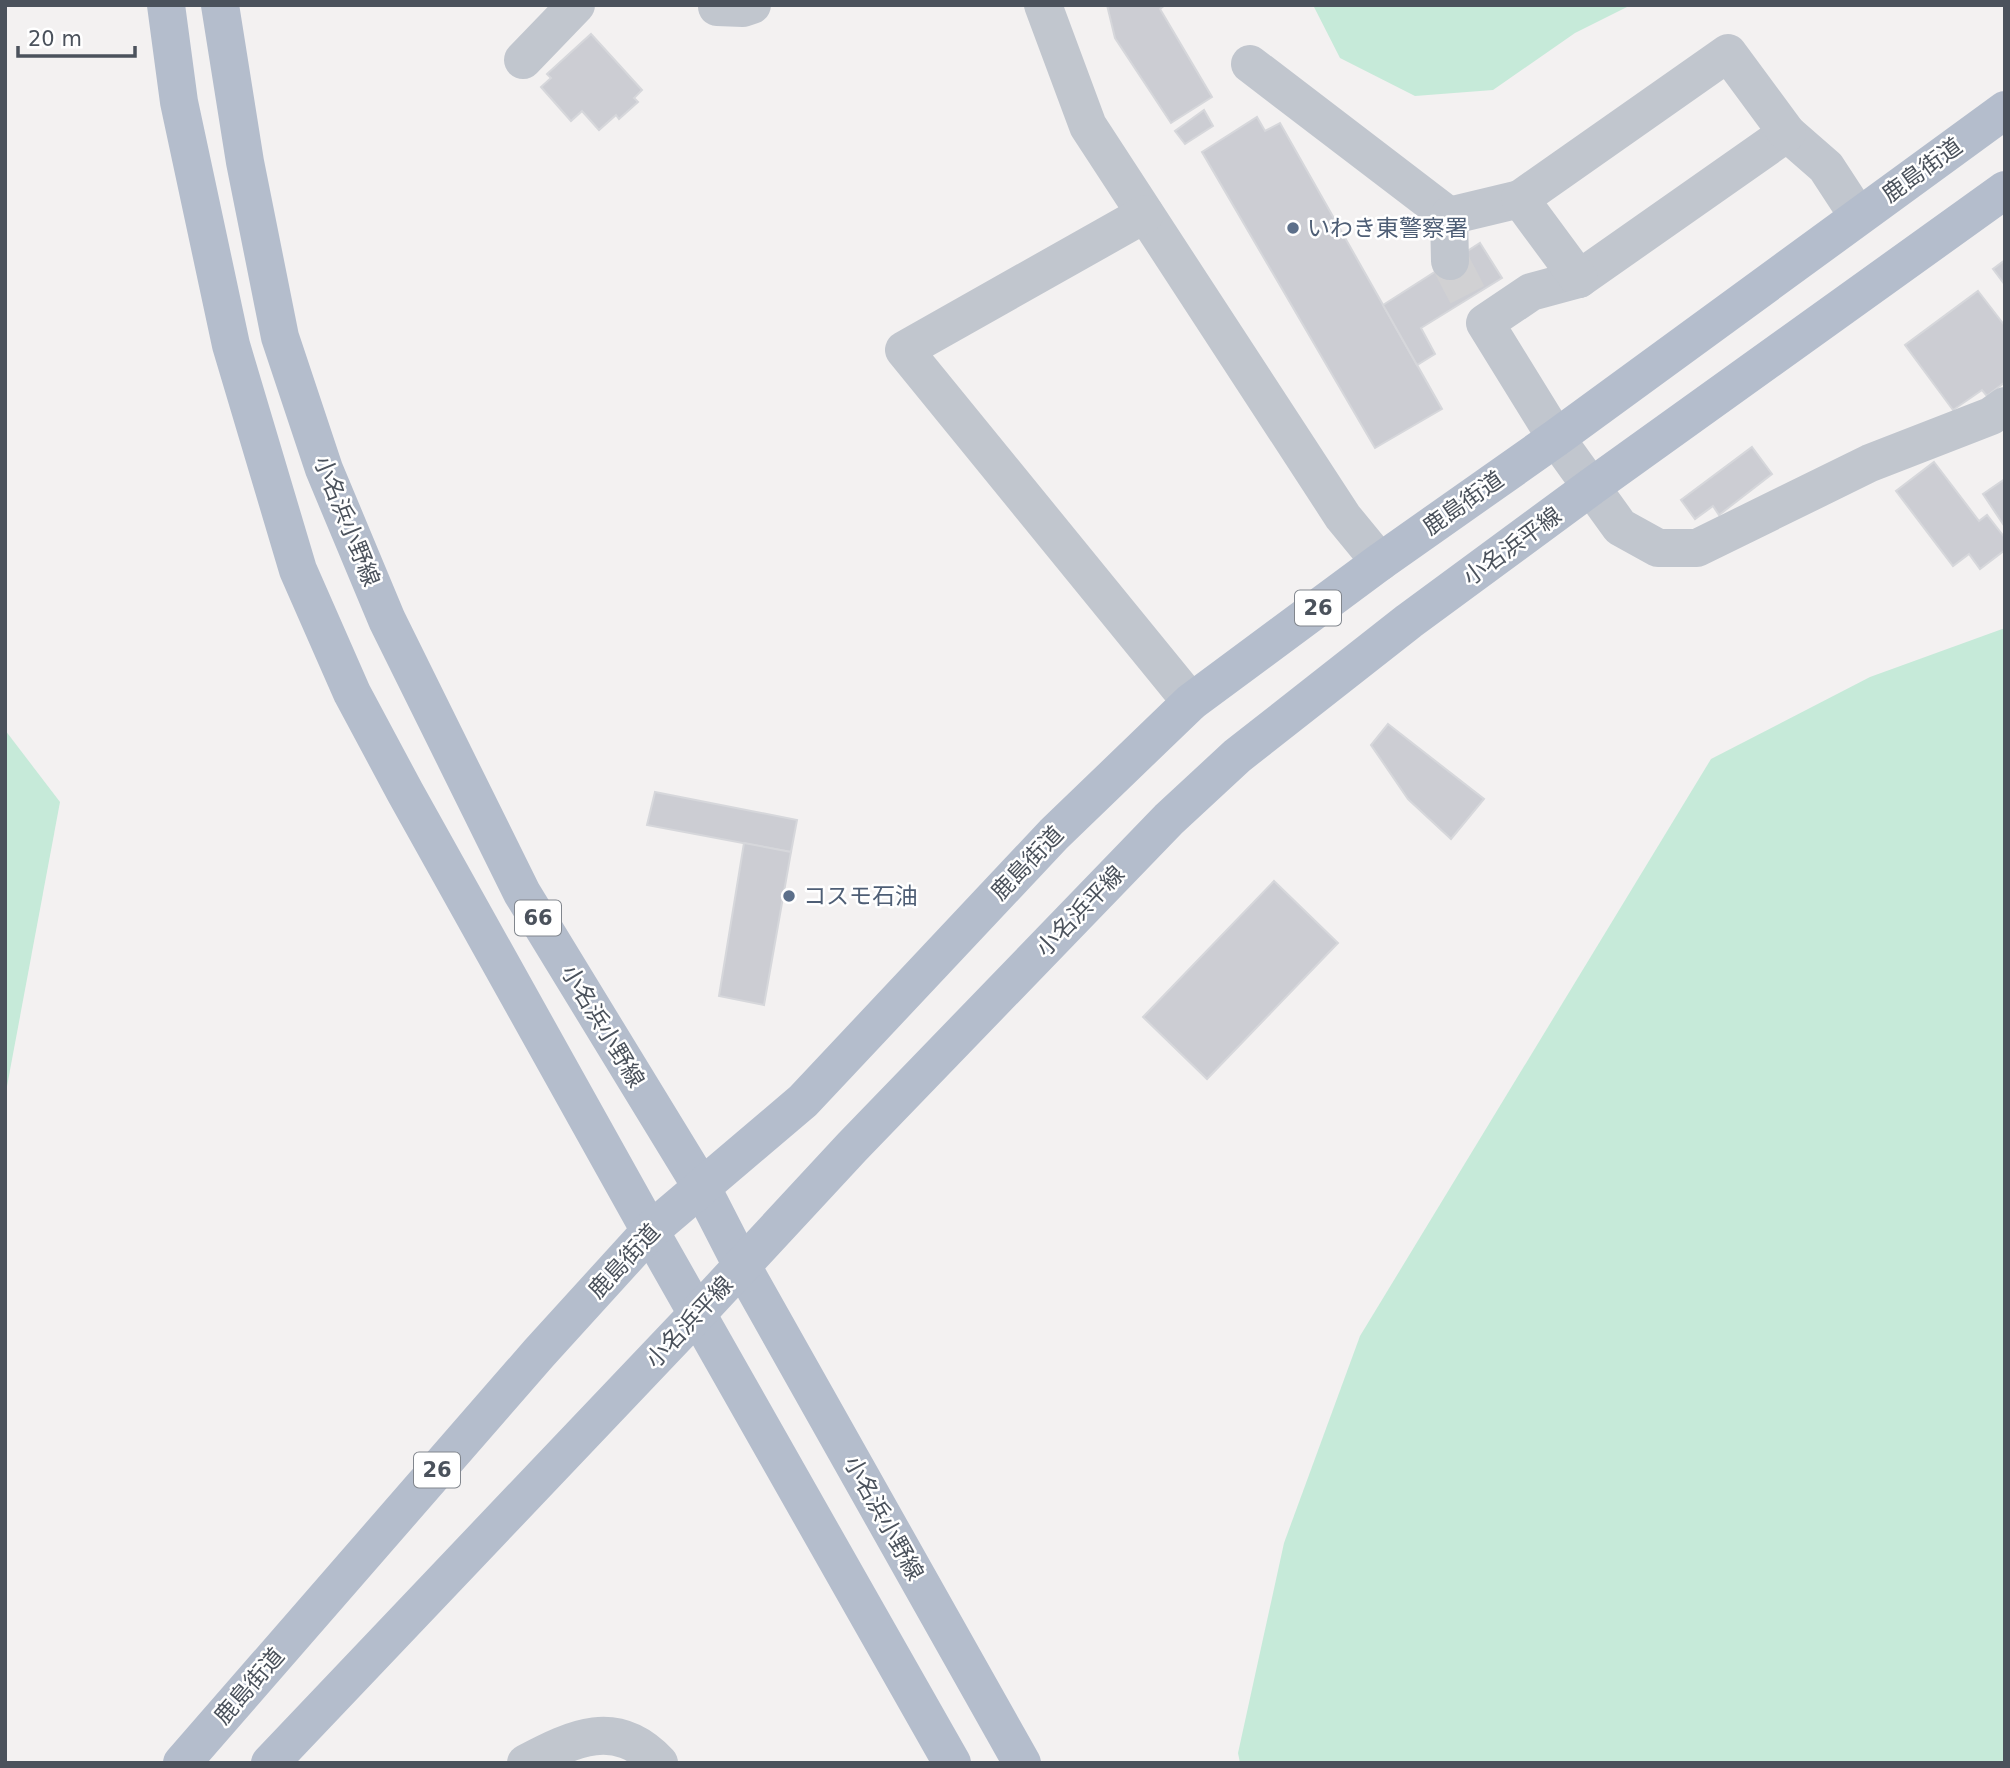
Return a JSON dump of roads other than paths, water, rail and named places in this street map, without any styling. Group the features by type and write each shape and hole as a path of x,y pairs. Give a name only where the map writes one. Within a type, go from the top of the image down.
{"main road":[{"name":"66","path":"166,5 179,102 231,345 298,570 352,693 650,1231 952,1763"},
{"name":"小名浜小野線","path":"220,5 279,337 324,468 387,620 522,893 701,1186 742,1266 1022,1763"},
{"name":"鹿島街道","path":"182,1763 539,1353 650,1231 803,1101 1054,834 1191,702 2005,110"},
{"name":"小名浜平線","path":"270,1763 871,1127 1169,819 1237,756 1409,621 2005,190"}],"street":[{"path":"523,60 576,5"},
{"path":"1043,5 1088,126 1343,517 1380,562"},
{"path":"1449,216 1520,199 1728,53 1787,133 1826,167 1858,216"},
{"path":"1250,64 1449,216"},
{"path":"1787,133 1579,279 1477,310 1556,438 1620,527 1658,548 1697,548 1870,463 1991,416 2005,406"},
{"path":"1520,199 1579,279"},
{"path":"1145,214 904,350 1191,702"},
{"path":"1449,216 1450,261"},
{"path":"526,1763 561,1745 592,1735 617,1735 646,1749 659,1763"}],"tunnel":[{"path":"1450,261 1469,298"}],"place":[{"name":"いわき東警察署","path":"1293,228"},
{"name":"コスモ石油","path":"789,896"}]}
